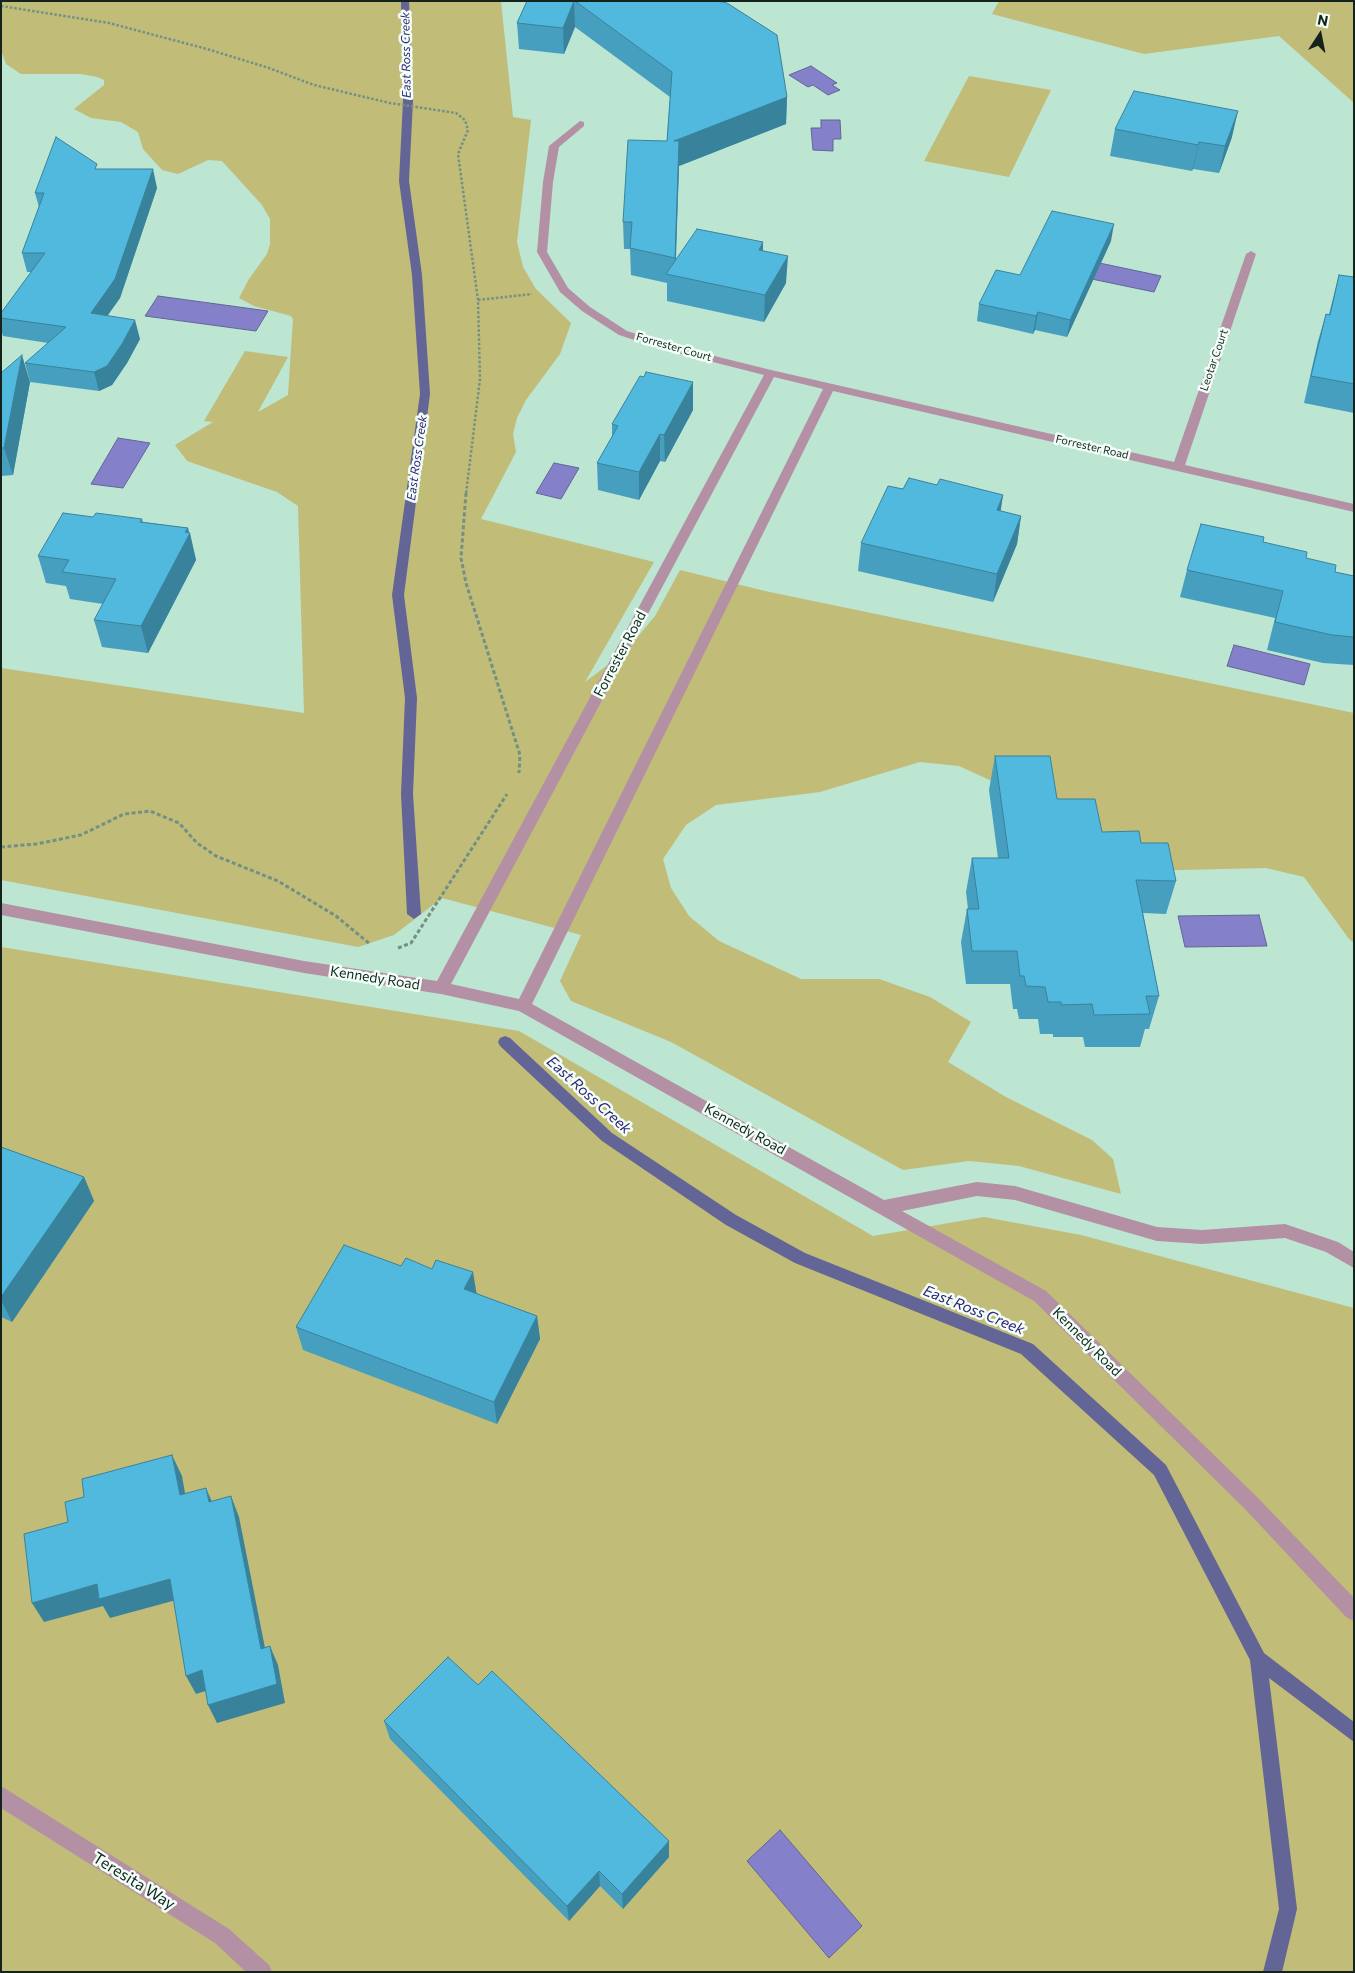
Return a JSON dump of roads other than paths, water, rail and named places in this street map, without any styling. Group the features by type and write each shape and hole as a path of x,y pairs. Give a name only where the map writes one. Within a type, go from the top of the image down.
{"street":[{"name":"Forrester Court","path":"580,124 554,146 543,232 542,252 564,290 586,308 623,333 666,348 771,373"},
{"name":"Leotar Court","path":"1178,467 1251,254"},
{"name":"Forrester Road","path":"441,988 771,373 1354,508"},
{"path":"523,1006 830,386"},
{"name":"Kennedy Road","path":"1,909 304,967 441,988 523,1006 886,1207 1040,1296 1251,1503 1354,1612"},
{"path":"886,1207 977,1189 1005,1192 1157,1234 1202,1237 1285,1231 1332,1247 1354,1261"},
{"name":"Teresita Way","path":"1,1796 222,1936 262,1972"}],"waterway":[{"name":"East Ross Creek","path":"405,1 408,101 404,181 417,275 425,394 398,595 411,698 407,794 414,914"},
{"name":"East Ross Creek","path":"505,1042 607,1137 731,1220 800,1258 1027,1349 1160,1470 1258,1659"},
{"name":"East Ross Creek","path":"1258,1659 1354,1733"},
{"path":"1258,1659 1288,1909 1272,1972"}]}
